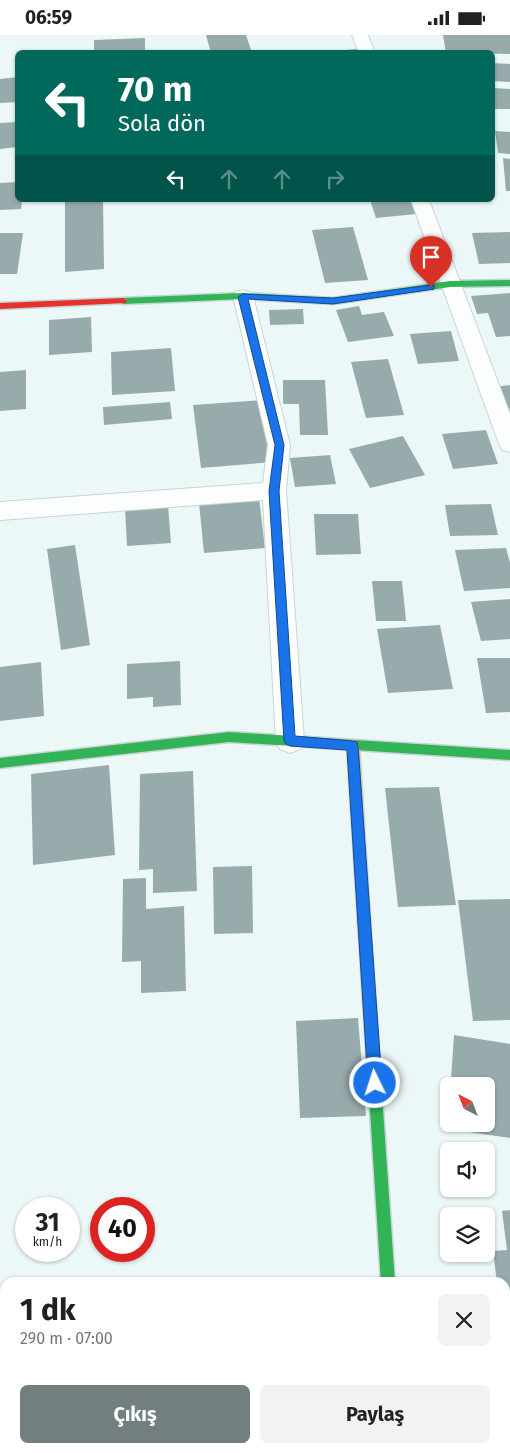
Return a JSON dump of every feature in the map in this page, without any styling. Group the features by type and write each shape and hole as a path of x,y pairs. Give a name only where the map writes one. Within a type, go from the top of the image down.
{"street":[{"path":"360,35 366,50"},
{"path":"421,202 510,444"},
{"path":"0,306 243,297 333,301 450,284 510,283"},
{"path":"243,297 280,445 274,491 290,741"},
{"path":"0,511 274,491"},
{"path":"0,763 229,737 510,755"},
{"path":"352,745 388,1277"}],"building":[{"path":"206,35 246,35 251,50 210,50"},
{"path":"443,35 510,35 510,54 495,54 495,50 446,50"},
{"path":"145,38 145,50 94,50 94,40"},
{"path":"495,63 510,64 510,82 495,81"},
{"path":"15,77 15,102 0,103 0,79"},
{"path":"495,88 510,89 510,109 495,109"},
{"path":"15,122 15,147 0,149 0,123"},
{"path":"495,131 510,132 510,154 498,153"},
{"path":"503,158 510,159 510,191 506,191"},
{"path":"15,182 15,202 22,202 21,209 0,210 0,183"},
{"path":"65,202 103,202 104,269 65,272"},
{"path":"371,202 412,202 416,214 376,218"},
{"path":"353,227 368,280 325,283 312,230"},
{"path":"510,232 510,263 479,264 472,233"},
{"path":"0,233 23,233 17,274 0,274"},
{"path":"510,293 510,336 496,337 488,313 477,314 471,296"},
{"path":"359,306 362,315 384,312 394,336 348,342 336,310"},
{"path":"303,309 304,324 270,325 269,310"},
{"path":"91,317 92,352 49,355 49,320"},
{"path":"451,331 459,361 418,364 410,334"},
{"path":"171,348 175,391 112,395 111,352"},
{"path":"388,359 404,415 366,418 351,362"},
{"path":"26,370 26,409 0,411 0,372"},
{"path":"283,380 325,380 328,435 300,435 299,404 283,404"},
{"path":"510,385 510,422 494,387"},
{"path":"263,400 273,462 201,468 193,405"},
{"path":"170,402 172,419 104,425 103,407"},
{"path":"486,430 498,464 453,469 442,434"},
{"path":"403,436 425,475 370,488 349,449"},
{"path":"330,455 336,484 295,487 290,458"},
{"path":"259,498 265,548 204,553 199,503"},
{"path":"491,504 498,535 450,536 445,505"},
{"path":"168,505 171,543 127,546 125,508"},
{"path":"314,514 358,514 361,554 316,555"},
{"path":"75,545 90,645 61,650 47,549"},
{"path":"506,548 510,563 510,588 464,591 455,550"},
{"path":"372,581 402,581 406,621 376,621"},
{"path":"510,599 510,639 481,641 471,602"},
{"path":"440,625 453,689 388,693 377,629"},
{"path":"477,658 510,658 510,712 486,713"},
{"path":"180,661 181,705 153,707 153,697 127,699 127,664"},
{"path":"41,662 44,716 0,721 0,667"},
{"path":"109,765 115,855 33,865 31,774"},
{"path":"193,771 197,891 153,893 153,869 139,870 140,774"},
{"path":"439,787 456,905 398,907 385,788"},
{"path":"252,866 253,933 214,934 213,867"},
{"path":"146,878 146,909 184,906 186,991 141,993 141,961 122,962 123,879"},
{"path":"510,899 510,1020 473,1021 458,900"},
{"path":"358,1018 366,1116 300,1118 296,1021"},
{"path":"454,1035 510,1044 510,1138 476,1133 495,1133 495,1077 451,1077"},
{"path":"510,1210 510,1277 496,1277 495,1251 507,1250 502,1211"}],"traffic: fast":[{"path":"123,301 243,296 333,301 450,284 510,283"},
{"path":"0,763 229,737 510,755"},
{"path":"364,921 388,1277"}],"traffic: slow":[{"path":"353,745 364,921"}],"traffic: jam":[{"path":"0,306 123,301"}],"route":[{"path":"375,1083 352,745 290,741 274,491 280,445 243,297 333,301 431,287"}]}
